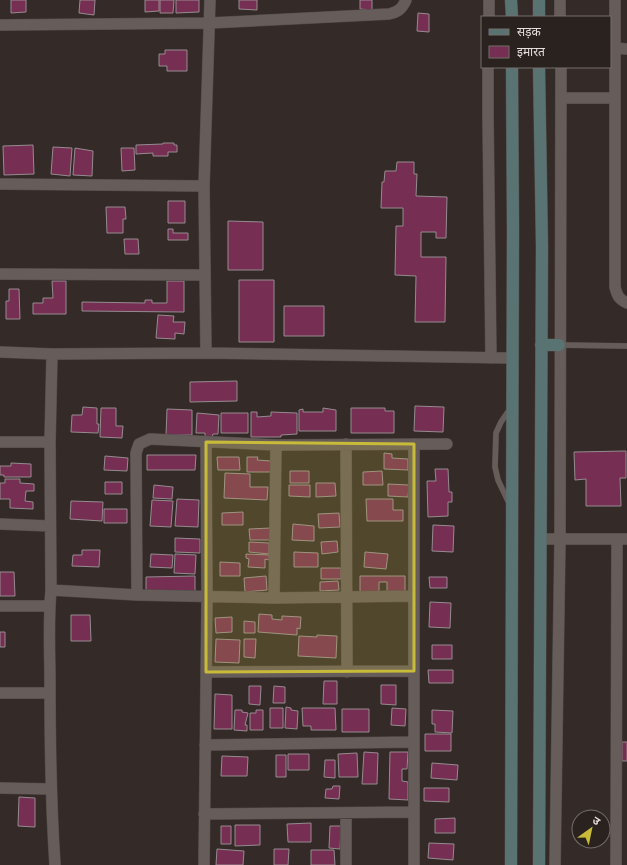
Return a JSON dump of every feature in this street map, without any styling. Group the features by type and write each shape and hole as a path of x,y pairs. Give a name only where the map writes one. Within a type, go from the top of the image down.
{"street":[{"path":"206,353 204,186 210,0"},
{"path":"0,25 210,22 389,14 398,12 406,0"},
{"path":"489,0 489,16"},
{"path":"512,0 512,16"},
{"path":"539,0 539,16"},
{"path":"560,0 560,16"},
{"path":"615,0 615,287 616,294 620,299 627,303"},
{"path":"615,48 627,49"},
{"path":"488,68 491,358"},
{"path":"511,865 513,358 512,68"},
{"path":"539,68 542,239 539,865"},
{"path":"555,865 560,539 559,346 561,68"},
{"path":"561,98 615,98"},
{"path":"0,184 204,186"},
{"path":"0,274 204,275"},
{"path":"541,346 559,346"},
{"path":"0,352 52,354 206,353 513,358"},
{"path":"52,354 50,442 51,590 49,606 50,789 55,865"},
{"path":"137,595 137,448 139,444 150,439 276,445 447,444"},
{"path":"0,442 50,442"},
{"path":"204,865 207,597 206,442"},
{"path":"346,444 348,597 347,672"},
{"path":"414,444 414,865"},
{"path":"274,598 276,445"},
{"path":"0,524 50,526"},
{"path":"540,539 622,539 622,823 616,865"},
{"path":"51,590 207,597 274,598 413,596"},
{"path":"0,606 49,606"},
{"path":"206,672 414,671"},
{"path":"0,693 50,693"},
{"path":"205,745 414,742"},
{"path":"0,788 50,789"},
{"path":"204,814 414,812"},
{"path":"346,813 346,865"}],"lane":[{"path":"559,346 627,346"},
{"path":"512,406 501,422 496,433 494,467 498,480 512,508"}],"highlighted area":[{"path":"206,442 414,444 414,671 206,672"}],"building":[{"path":"11,0 26,0 26,12 11,13"},
{"path":"80,0 95,0 94,15 79,13"},
{"path":"145,0 159,0 159,11 145,12"},
{"path":"160,0 174,0 173,13 160,13"},
{"path":"176,0 199,0 199,12 176,13"},
{"path":"239,0 257,0 257,10 239,9"},
{"path":"360,0 372,0 372,10 360,9"},
{"path":"418,13 429,14 429,32 417,31"},
{"path":"165,50 187,50 187,71 167,71 167,66 159,66 159,54 165,54"},
{"path":"174,143 174,145 177,145 177,152 168,152 168,156 153,156 153,153 136,154 136,145"},
{"path":"33,145 34,174 4,175 3,146"},
{"path":"53,147 72,148 70,176 51,174"},
{"path":"75,148 93,151 92,176 73,175"},
{"path":"121,148 134,148 135,170 122,171"},
{"path":"397,162 414,162 414,174 417,174 416,196 447,197 446,238 436,238 436,232 421,232 421,257 446,257 445,322 415,322 416,276 395,275 396,226 403,226 403,208 381,208 382,182 384,182 385,171 396,171"},
{"path":"168,201 185,201 185,223 168,223"},
{"path":"106,207 125,207 126,219 123,219 123,233 107,233"},
{"path":"228,221 263,222 263,270 228,270"},
{"path":"168,229 173,229 173,233 188,233 188,240 168,240"},
{"path":"124,239 138,239 139,254 125,254"},
{"path":"239,280 274,280 274,342 239,342"},
{"path":"52,281 66,281 66,314 33,314 33,303 43,303 43,298 53,298"},
{"path":"167,281 184,281 184,312 82,311 82,302 145,303 145,300 152,300 152,303 167,303"},
{"path":"9,289 19,289 20,319 6,319 6,301 9,301"},
{"path":"284,306 324,306 324,336 284,336"},
{"path":"158,315 174,316 173,322 185,322 184,334 175,333 175,339 156,338"},
{"path":"237,381 237,401 190,402 190,382"},
{"path":"415,406 444,407 443,432 414,431"},
{"path":"83,407 97,408 97,424 99,424 98,433 71,432 72,415 82,415"},
{"path":"101,408 116,408 116,426 123,426 122,438 100,437"},
{"path":"323,408 336,410 336,431 299,431 299,410 303,409 303,412 323,412"},
{"path":"351,408 385,408 385,411 394,411 394,433 351,433"},
{"path":"167,409 192,410 192,435 166,435"},
{"path":"251,412 257,412 257,417 271,416 271,412 297,413 297,434 281,435 281,437 251,437"},
{"path":"197,413 219,415 218,434 213,434 212,438 205,437 205,433 196,433"},
{"path":"221,413 248,413 248,433 221,433"},
{"path":"626,451 626,478 620,478 621,506 586,506 586,479 575,480 574,452"},
{"path":"384,453 392,454 392,458 408,459 408,470 384,469"},
{"path":"147,455 196,455 195,470 147,470"},
{"path":"105,456 128,458 127,471 104,470"},
{"path":"217,457 239,457 240,470 218,470"},
{"path":"247,457 258,457 257,460 271,461 271,472 247,472"},
{"path":"11,463 31,464 31,477 4,477 4,475 0,475 0,466 11,466"},
{"path":"435,469 448,469 449,492 452,492 452,502 448,502 448,516 428,517 427,481 436,481"},
{"path":"290,471 309,471 309,483 290,483"},
{"path":"382,471 383,485 363,485 363,472"},
{"path":"225,473 250,474 250,487 268,487 267,500 224,498"},
{"path":"5,479 20,479 20,483 34,484 34,491 26,491 25,501 33,502 33,509 10,508 10,499 0,499 0,483 5,483"},
{"path":"105,482 122,482 122,494 105,494"},
{"path":"316,483 335,483 336,496 316,497"},
{"path":"388,484 409,485 408,497 388,496"},
{"path":"154,485 173,487 172,499 153,498"},
{"path":"289,485 310,485 310,497 289,496"},
{"path":"177,499 199,500 198,527 175,526"},
{"path":"366,499 393,499 393,510 403,510 403,521 367,521"},
{"path":"152,500 173,501 171,527 150,526"},
{"path":"71,501 103,502 102,521 70,519"},
{"path":"104,509 127,509 127,523 104,523"},
{"path":"243,512 243,525 222,525 222,513"},
{"path":"339,513 340,527 319,528 318,514"},
{"path":"293,524 314,526 314,541 292,540"},
{"path":"433,525 454,526 453,552 432,551"},
{"path":"271,528 272,540 250,540 249,529"},
{"path":"175,538 200,539 200,553 175,552"},
{"path":"337,541 338,552 322,554 321,542"},
{"path":"249,542 269,543 269,554 249,552"},
{"path":"82,550 100,550 99,567 72,566 73,555 82,555"},
{"path":"294,552 318,553 318,567 294,567"},
{"path":"365,552 388,554 386,569 364,567"},
{"path":"151,554 173,555 172,568 150,567"},
{"path":"175,554 196,555 195,574 174,573"},
{"path":"246,554 269,555 269,560 265,559 265,568 248,567 249,559 246,558"},
{"path":"220,562 240,563 240,576 220,576"},
{"path":"321,568 341,568 341,579 321,579"},
{"path":"0,572 14,572 15,596 0,596"},
{"path":"195,576 195,592 146,592 146,577"},
{"path":"266,576 267,590 245,592 244,578"},
{"path":"360,576 405,576 405,592 387,592 387,582 379,582 379,592 360,592"},
{"path":"429,577 447,577 447,588 430,588"},
{"path":"338,581 339,590 320,591 320,582"},
{"path":"430,602 451,603 450,628 429,627"},
{"path":"259,614 272,615 272,619 282,620 282,616 301,617 300,629 297,628 297,635 258,632"},
{"path":"71,615 90,615 91,641 71,641"},
{"path":"232,617 232,632 216,633 215,618"},
{"path":"244,621 255,622 255,633 244,633"},
{"path":"0,632 5,632 5,647 0,647"},
{"path":"317,635 337,636 336,658 298,656 299,636 317,637"},
{"path":"216,639 240,640 239,663 215,662"},
{"path":"244,639 256,639 255,658 244,657"},
{"path":"432,645 452,645 452,659 432,659"},
{"path":"428,670 453,670 453,683 429,683"},
{"path":"324,681 337,681 337,704 323,704"},
{"path":"381,685 396,685 396,705 381,704"},
{"path":"249,686 261,686 260,705 249,704"},
{"path":"274,686 285,687 285,703 273,703"},
{"path":"215,694 232,695 232,729 214,729"},
{"path":"286,707 291,708 291,710 298,711 297,729 285,728"},
{"path":"270,708 283,708 283,728 270,728"},
{"path":"302,708 335,708 336,730 311,730 311,726 303,726"},
{"path":"392,708 406,709 405,726 391,725"},
{"path":"342,709 369,709 369,732 342,732"},
{"path":"235,710 242,710 242,712 248,713 245,725 247,725 247,731 234,730"},
{"path":"256,710 263,710 263,730 250,730 250,713 256,713"},
{"path":"432,710 453,711 452,733 435,732 435,724 432,724"},
{"path":"425,734 451,734 451,751 425,751"},
{"path":"622,742 627,742 627,761 622,761"},
{"path":"364,752 378,753 377,784 362,784"},
{"path":"390,752 408,752 407,769 402,769 402,781 408,782 408,800 389,799"},
{"path":"357,753 358,777 339,777 338,754"},
{"path":"288,754 309,754 309,770 288,770"},
{"path":"276,755 286,755 286,777 276,777"},
{"path":"222,756 248,757 247,776 221,776"},
{"path":"325,760 335,760 335,778 324,777"},
{"path":"432,763 458,765 457,780 431,778"},
{"path":"333,786 340,786 339,799 325,798 326,789 332,789"},
{"path":"424,788 449,788 449,802 424,801"},
{"path":"19,797 35,798 35,827 18,826"},
{"path":"455,818 455,833 435,833 435,819"},
{"path":"311,823 311,842 288,842 287,824"},
{"path":"235,825 260,825 260,845 235,846"},
{"path":"221,826 231,826 231,844 221,844"},
{"path":"330,826 341,826 340,849 329,848"},
{"path":"429,843 454,844 453,860 428,858"},
{"path":"217,849 244,851 243,865 216,865"},
{"path":"274,849 289,849 288,865 274,865"},
{"path":"311,850 334,850 335,865 311,865"}]}
